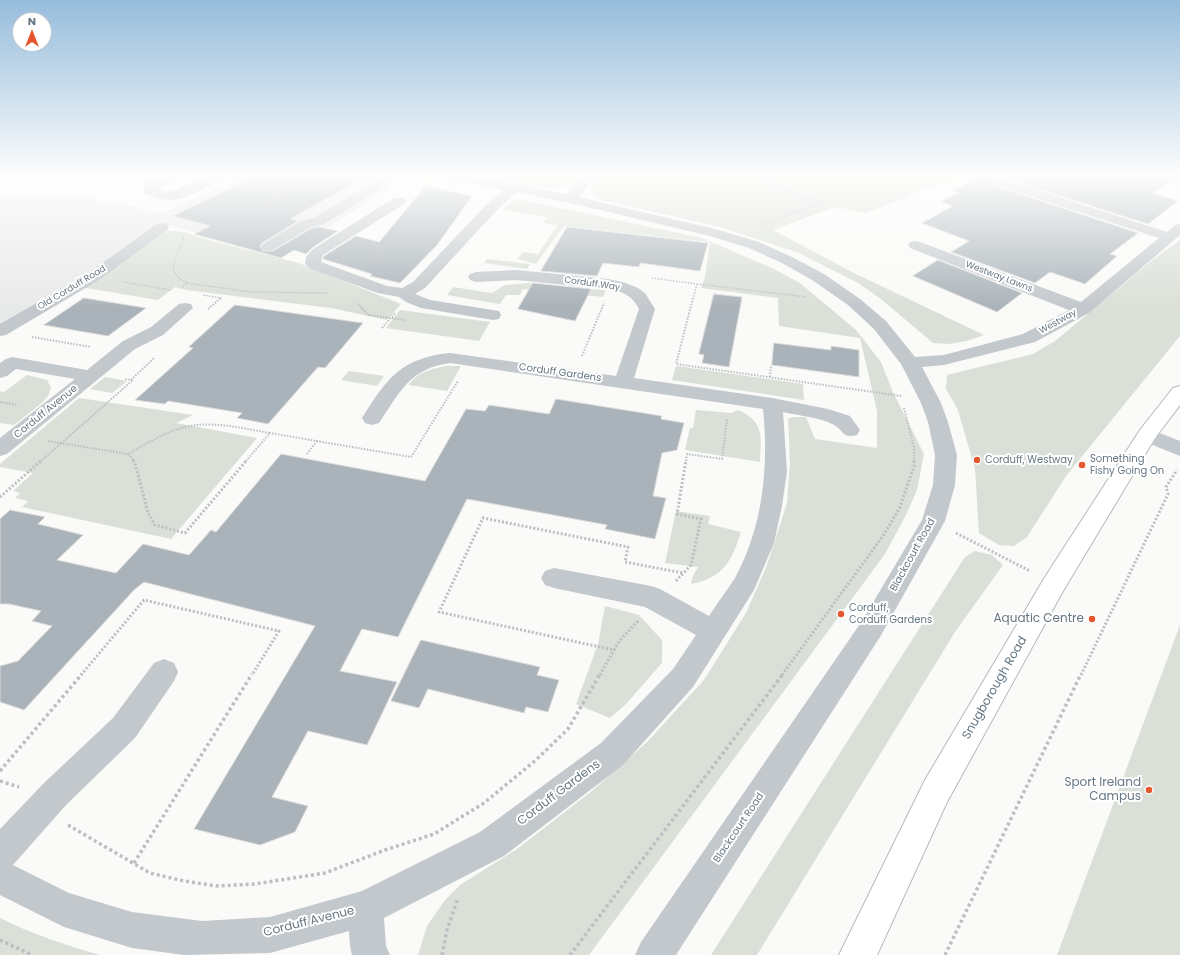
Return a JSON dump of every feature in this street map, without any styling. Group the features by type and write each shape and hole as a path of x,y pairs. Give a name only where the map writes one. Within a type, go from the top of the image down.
{"main road":[{"name":"Snugborough Road","path":"858,955 936,792 1054,584 1147,435 1180,392"}],"street":[{"path":"268,247 306,224 321,220"},
{"path":"371,220 318,252 314,257 313,264 384,290 404,292 420,285 481,220"},
{"name":"Blackcourt Road","path":"654,220 733,239 760,248 787,260 818,277 854,302 880,325 910,363 933,409 946,455 944,485 933,521 863,641 654,955"},
{"path":"1131,220 1175,232"},
{"name":"Old Corduff Road","path":"0,331 93,277 162,227"},
{"name":"Westway","path":"910,363 944,360 1029,338 1083,309 1175,232"},
{"name":"Westway Lawns","path":"915,245 1083,309"},
{"name":"Corduff Way","path":"476,277 492,274 515,274 612,285 632,290 641,297 647,310 623,382"},
{"path":"404,292 412,299 427,304 493,315"},
{"name":"Corduff Avenue","path":"0,449 130,345 157,331 184,308"},
{"name":"Corduff Gardens","path":"372,418 404,374 426,362 440,358 450,358 623,382 771,391 843,421 850,430"},
{"name":"Corduff Avenue","path":"0,372 12,363 93,375"},
{"name":"Corduff Gardens","path":"366,908 492,844 612,754 683,678 745,583 762,543 771,506 776,471 775,428 771,391"},
{"path":"1147,435 1180,449"},
{"path":"554,578 651,598 714,632"},
{"path":"0,854 45,806 124,728 164,672"},
{"name":"Corduff Avenue","path":"0,877 64,909 132,930 202,939 270,935 366,908 368,946 371,955"}],"path":[{"path":"733,239 778,220"},
{"path":"162,227 178,230 184,238 173,266 174,272 178,279 188,283 251,292 333,294"},
{"path":"580,360 617,274 809,297"},
{"path":"93,277 177,291 188,283"},
{"path":"698,284 676,364 771,391 901,396"},
{"path":"357,303 368,315 391,318"},
{"path":"25,336 95,348"},
{"path":"771,366 771,391"},
{"path":"0,497 133,380 93,375"},
{"path":"14,437 128,454 179,429 205,424 233,426 412,457 453,388 462,377"},
{"path":"570,955 810,638 883,536 900,506 914,466 914,447 901,396 898,390"},
{"path":"0,402 17,405"},
{"path":"620,640 691,565 701,519 677,514 687,454 722,459 727,418"},
{"path":"128,454 135,463 148,513 155,525 185,533 270,433"},
{"path":"307,454 317,441"},
{"path":"945,955 1168,494 1166,488 1180,466"},
{"path":"933,521 1054,584"},
{"path":"0,781 26,789 66,824 150,873 184,881 216,886 255,884 325,873 385,850 434,834 484,802 536,760 568,729 614,650"},
{"path":"0,940 32,955"}],"shaded area":[{"path":"0,220 340,220 282,256 161,223 148,236 63,294 0,326"},
{"path":"545,220 615,220 702,238 772,268 800,283 856,330 881,362 892,390 924,454 917,490 906,515 885,554 589,955 418,955 427,926 445,900 460,885 517,849 592,791 647,742 704,680 746,613 767,565 787,503 790,463 788,419 792,417 806,417 815,439 877,448 877,411 860,338 779,326 778,298 701,288 705,277 710,242 564,226 536,264 517,259 523,252 538,254 558,225 543,223"},
{"path":"687,220 801,220 773,230 856,274 984,335 967,341 949,344 933,343 881,299 858,283 799,253 720,227"},
{"path":"162,230 184,232 212,241 299,263 401,304 387,320 331,308 186,290 175,287 158,300 80,287"},
{"path":"1180,240 1180,336 1066,476 1027,537 1014,546 999,545 979,533 975,469 958,410 946,389 947,375 1033,354 1055,341 1150,262"},
{"path":"487,259 530,264 527,269 484,263"},
{"path":"528,283 575,289 606,290 603,297 523,289 520,295 506,295 500,304 447,295 453,287 492,293 505,285"},
{"path":"400,310 490,322 479,341 386,328"},
{"path":"446,366 461,366 447,391 409,385 421,374"},
{"path":"676,366 803,384 804,400 672,380"},
{"path":"349,371 384,376 377,386 341,380"},
{"path":"27,375 47,380 51,388 48,396 42,403 14,425 0,423 0,391 4,392"},
{"path":"105,377 127,381 112,393 90,389"},
{"path":"79,398 193,415 176,423 257,438 171,539 22,507 28,501 15,498 20,493 13,491 33,473 0,467 0,464"},
{"path":"696,410 731,413 739,410 747,415 753,420 760,432 760,462 685,450 690,428 693,428"},
{"path":"676,511 710,516 708,524 741,532 730,560 719,573 702,581 691,584 692,578 698,567 665,563"},
{"path":"975,551 992,555 1003,565 955,632 757,955 711,955 965,557"},
{"path":"605,606 639,615 662,640 662,663 626,704 610,718 576,704 598,644"},
{"name":"Sport Ireland Campus","path":"1180,625 1180,955 1057,955"},
{"path":"0,918 49,939 100,955 0,955"}],"building":[{"path":"186,220 292,220 298,221 262,243 260,246 263,251 273,251 312,228 319,227 338,231 312,248 306,254 294,250 281,258 194,234 210,226"},
{"path":"398,220 455,220 437,245 400,283 370,276 372,274 323,259 324,256 356,236 379,242"},
{"path":"928,220 1097,220 1138,233 1110,254 1117,256 1085,284 1050,272 1035,283 951,252 969,241 922,223"},
{"path":"1134,220 1154,220 1148,224"},
{"path":"567,227 708,243 700,271 640,263 639,267 603,263 597,276 541,271"},
{"path":"938,260 1022,293 997,312 913,276"},
{"path":"533,283 591,289 575,321 518,309"},
{"path":"714,294 742,297 729,367 702,363 704,355 699,354"},
{"path":"84,298 146,308 108,336 44,325"},
{"path":"235,305 363,323 325,368 318,367 268,424 237,418 242,413 168,401 165,404 135,400 193,348 189,347"},
{"path":"774,343 831,350 831,346 859,350 859,377 772,365"},
{"path":"556,399 662,416 661,419 684,423 677,450 662,453 653,496 666,498 655,539 605,529 607,525 467,499 398,637 362,629 340,671 397,682 367,745 308,731 272,797 308,806 295,832 260,845 194,829 315,626 144,582 134,590 24,710 0,702 0,666 18,661 52,626 32,621 41,611 9,604 0,604 0,519 10,510 45,517 38,524 83,535 57,560 116,573 143,544 189,555 211,530 216,532 281,454 425,481 466,409 485,411 489,405 549,414"},
{"path":"421,640 540,667 537,675 559,680 548,712 526,707 524,713 428,689 419,708 391,701"}],"place":[{"name":"Corduff, Westway","path":"977,460"},
{"name":"Something Fishy Going On","path":"1082,465"},
{"name":"Corduff, Corduff Gardens","path":"841,614"},
{"name":"Aquatic Centre","path":"1092,619"},
{"name":"Sport Ireland Campus","path":"1149,790"}]}
